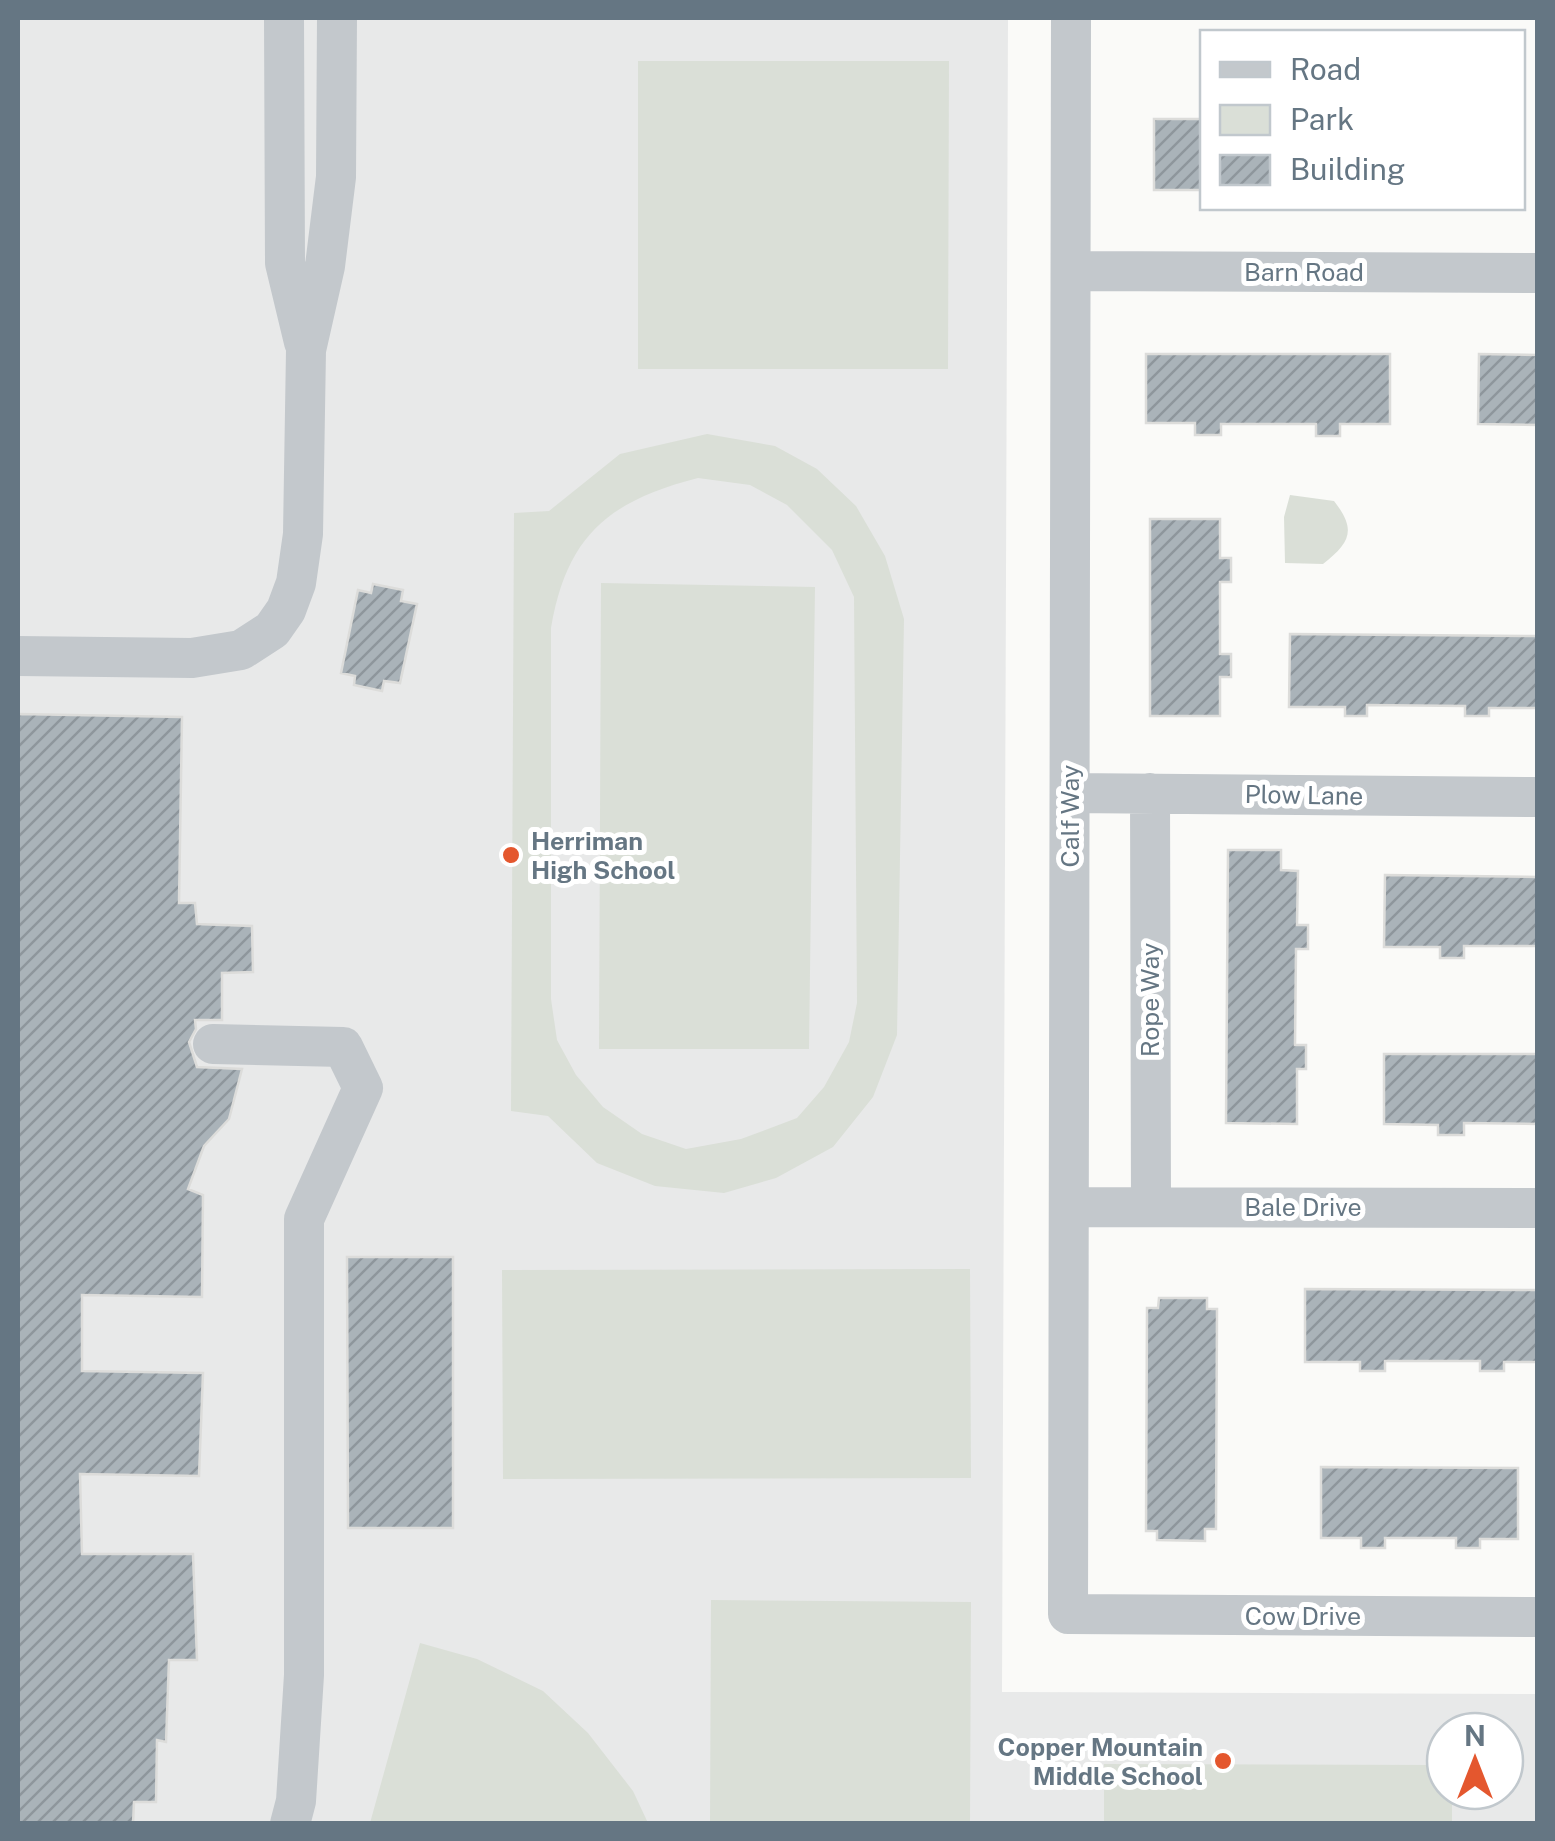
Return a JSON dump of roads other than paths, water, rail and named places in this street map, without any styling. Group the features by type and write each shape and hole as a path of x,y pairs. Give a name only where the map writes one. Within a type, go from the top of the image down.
{"street":[{"path":"284,18 285,263 306,350"},
{"path":"18,656 192,658 241,650 272,630 286,610 296,583 304,534 306,350 325,266 336,177 337,18"},
{"name":"Calf Way","path":"1068,1614 1070,18"},
{"name":"Barn Road","path":"1071,271 1538,273"},
{"name":"Plow Lane","path":"1070,792 1538,797"},
{"name":"Rope Way","path":"1150,793 1151,1207"},
{"path":"213,1044 344,1047 363,1088 304,1219 304,1675 296,1801 290,1824"},
{"name":"Bale Drive","path":"1068,1206 1538,1208"},
{"name":"Cow Drive","path":"1068,1614 1538,1618"}],"place":[{"name":"Herriman High School","path":"511,855"},
{"name":"Copper Mountain Middle School","path":"1223,1761"}]}
